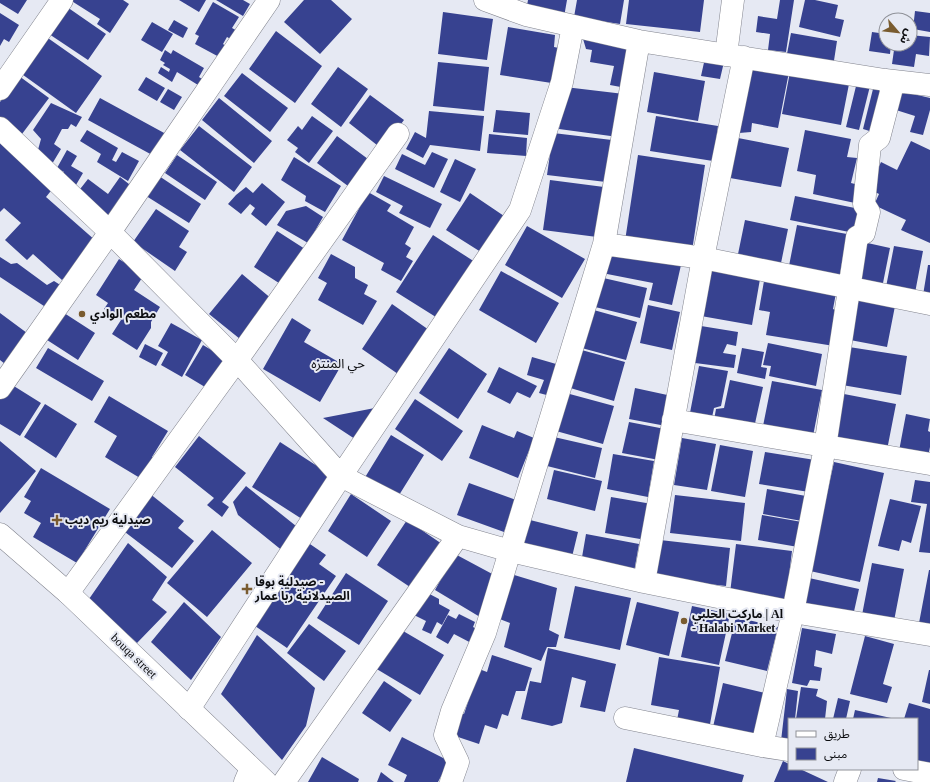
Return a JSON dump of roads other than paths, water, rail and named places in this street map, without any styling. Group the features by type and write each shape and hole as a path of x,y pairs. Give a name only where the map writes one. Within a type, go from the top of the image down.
{"street":[{"path":"0,90 62,0"},
{"path":"0,388 110,232 269,0"},
{"path":"485,0 526,15 639,41 885,80 930,85"},
{"path":"644,582 703,258 735,56 733,0"},
{"path":"189,709 341,476 520,210 562,82 573,26"},
{"path":"451,782 458,762 445,735 452,712 485,633 604,244 639,41"},
{"path":"762,746 793,612 825,447 857,237 864,233 869,212 864,204 870,144 879,138 892,88 885,80"},
{"path":"0,128 110,232 237,360 341,476 458,536 510,552 644,582 793,612 930,635"},
{"path":"68,593 237,360 398,134"},
{"path":"604,244 703,258 930,304"},
{"path":"673,420 930,464"},
{"name":"bouqa street","path":"0,534 68,593 189,709 254,777"},
{"path":"284,782 458,536"},
{"path":"625,718 762,746 788,750"},
{"path":"845,782 850,770"},
{"path":"909,770 930,774"}],"place":[{"name":"مطعم الوادي","path":"82,314"},
{"name":"صيدلية ريم ديب","path":"57,520"},
{"name":"صيدلية بوقا - الصيدلانية ربا عمار","path":"247,589"},
{"name":"ماركت الحلبي | Al - Halabi Market","path":"684,621"}],"district":[{"name":"حي المنتزه","path":"338,363"}]}
